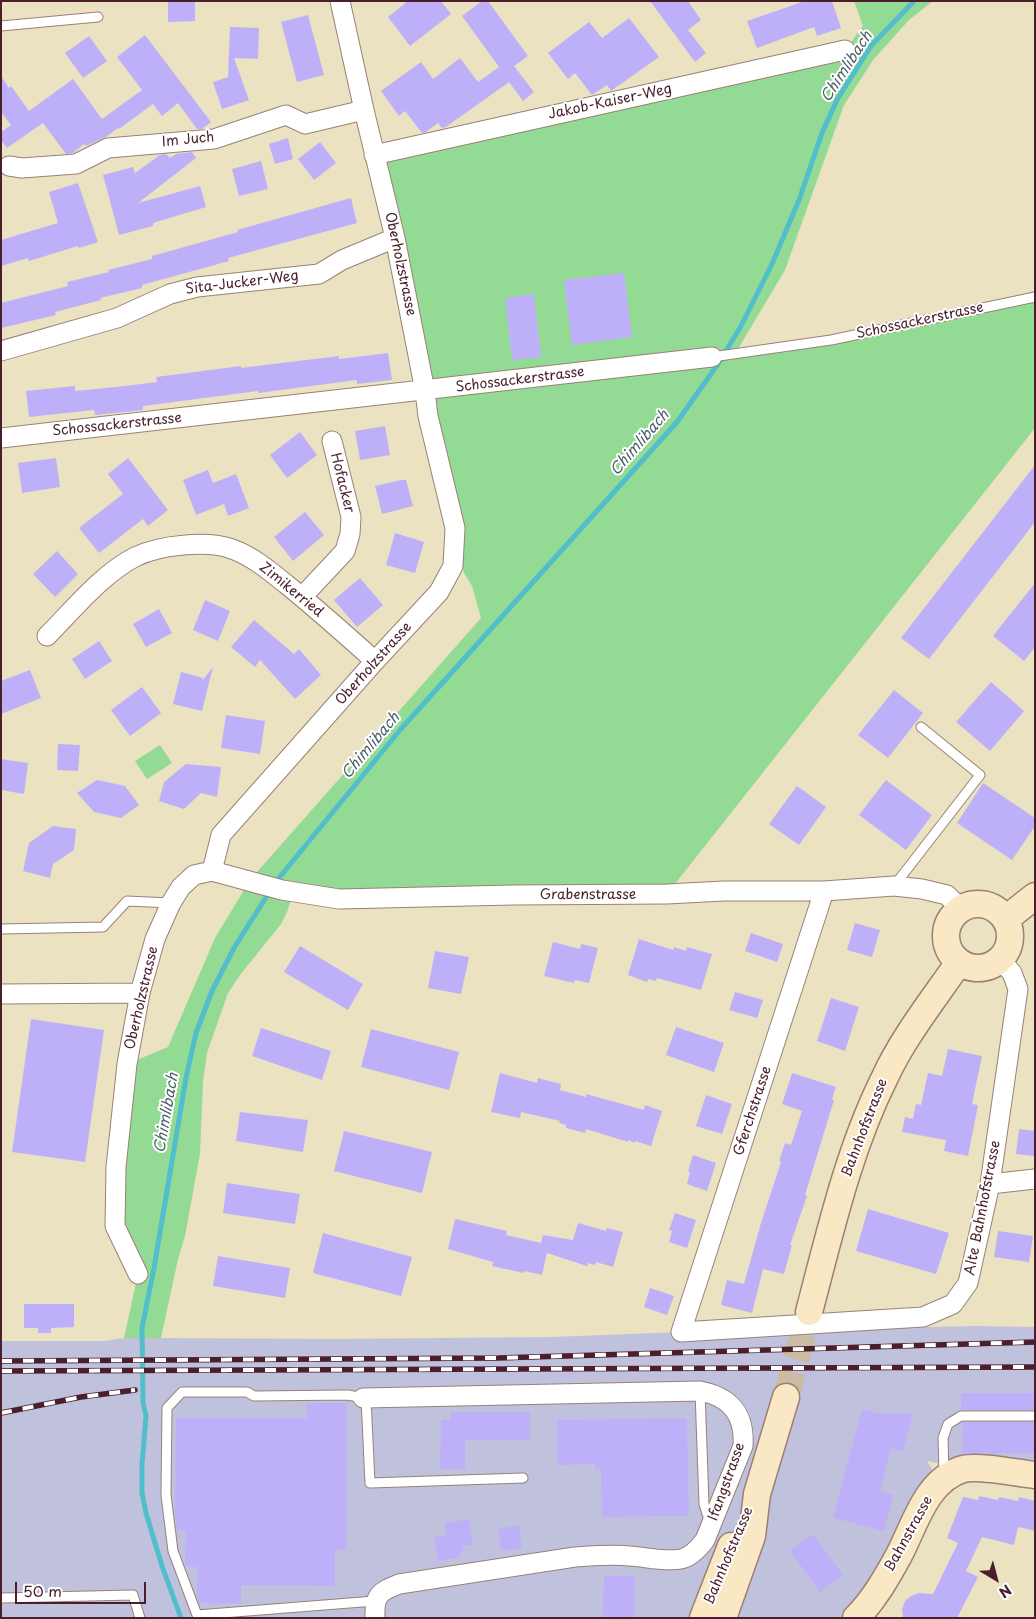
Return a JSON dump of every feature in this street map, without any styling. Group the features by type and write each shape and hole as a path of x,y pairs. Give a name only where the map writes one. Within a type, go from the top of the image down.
{"main road":[{"path":"1006,919 1035,896"},
{"path":"970,904 990,906 999,911 1006,919 1009,927 1009,944 1006,952 1000,959 984,967 967,966 959,962 948,948 946,939 949,922 961,908 970,904"},
{"name":"Bahnhofstrasse","path":"809,1312 842,1189 867,1116 885,1076 899,1052 959,962"},
{"name":"Bahnhofstrasse","path":"723,1618 752,1536 757,1494 786,1397"},
{"name":"Bahnstrasse","path":"860,1616 899,1555 926,1501 936,1486 945,1478 963,1469 976,1468 1035,1475"},
{"name":"Bahnhofstrasse","path":"703,1618 737,1531 757,1494"}],"street":[{"name":"Oberholzstrasse","path":"138,1274 115,1226 116,1167 127,1064 140,993 155,939 171,903 181,887 194,875 212,871 221,835 439,592 453,566 455,528 428,416 396,238 374,155 340,1"},
{"name":"Jakob-Kaiser-Weg","path":"374,155 845,50"},
{"name":"Im Juch","path":"9,166 22,168 76,164 108,148 214,139 286,115 305,124 364,110"},
{"name":"Sita-Jucker-Weg","path":"1,351 117,318 179,291 198,287 318,274 342,260 396,238"},
{"name":"Schossackerstrasse","path":"1,438 712,357"},
{"name":"Hofacker","path":"302,597 345,551 350,534 351,517 332,441"},
{"name":"Zimikerried","path":"47,636 100,582 135,557 162,549 197,544 232,549 263,566 302,597 376,662"},
{"name":"Grabenstrasse","path":"212,871 282,890 339,899 667,894 724,890 824,891 894,886 922,889 947,895 961,908"},
{"name":"Gferchstrasse","path":"681,1332 824,891"},
{"name":"Alte Bahnhofstrasse","path":"681,1332 923,1317 953,1304 968,1283 990,1184 1018,989 1012,973 1000,959"},
{"path":"1,994 140,993"},
{"path":"990,1184 1035,1179"},
{"name":"Ifangstrasse","path":"364,1398 700,1392 713,1394 730,1404 741,1420 744,1433 742,1446 705,1540 696,1550 682,1559 671,1560 600,1555 575,1557 399,1584 384,1590 377,1597 375,1609"}],"lane":[{"path":"1,26 98,17"},
{"name":"Schossackerstrasse","path":"712,357 831,340 1035,297"},
{"path":"894,886 980,775 921,727"},
{"path":"1,929 103,927 127,901 171,903"},
{"path":"375,1609 197,1615 173,1551 166,1495 167,1408 182,1392 247,1392 254,1396 348,1395 364,1398 370,1483 523,1478"},
{"path":"700,1392 704,1504 711,1526"},
{"path":"945,1478 943,1438 948,1424 961,1416 1035,1416"},
{"path":"1,1598 134,1595 140,1618"}],"shaded area":[{"path":"976,1326 1035,1327 1035,1468 951,1466 927,1461 947,1492 918,1543 867,1618 1,1618 1,1341 104,1341 124,1338 551,1337 681,1332"}],"green space":[{"path":"854,1 933,1 909,20 873,60 844,105 785,270 735,354 1035,297 1035,428 667,894 294,891 281,924 228,993 207,1053 203,1081 200,1154 185,1236 178,1259 161,1338 124,1338 138,1274 115,1226 127,1064 168,1047 215,938 250,880 481,618 472,586 464,573 374,155 845,50 863,26"},
{"path":"160,745 172,763 147,779 135,761"}],"building":[{"path":"168,1 195,1 195,21 168,22"},
{"path":"408,1 441,1 451,14 410,46 388,17"},
{"path":"482,1 488,1 528,56 514,66 534,92 523,101 509,82 446,127 442,128 438,123 422,133 405,111 399,116 381,91 421,62 433,79 460,58 478,82 499,67 462,16"},
{"path":"650,1 688,1 701,20 688,30 706,53 695,62"},
{"path":"805,1 832,1 841,28 817,36 814,27 757,48 747,21"},
{"path":"308,15 324,75 297,82 281,22"},
{"path":"629,18 659,57 611,91 607,85 592,95 575,73 568,79 548,53 589,22 602,38"},
{"path":"230,27 259,28 258,59 234,58 249,100 222,109 213,82 228,77"},
{"path":"145,35 211,122 202,129 197,129 178,103 162,116 153,104 106,137 86,146 84,144 73,153 66,154 43,123 7,148 1,140 1,132 11,125 1,112 1,76 9,88 11,86 29,111 73,79 102,119 142,90 117,57"},
{"path":"89,36 107,61 83,78 65,53"},
{"path":"288,138 293,159 275,164 269,144"},
{"path":"320,142 336,163 314,180 298,159"},
{"path":"192,152 196,158 138,203 200,186 206,207 153,223 153,226 119,235 103,175 133,167 135,173 160,155 166,154 170,158 176,154"},
{"path":"261,161 268,189 239,196 232,169"},
{"path":"78,183 98,242 29,261 28,258 1,266 1,240 58,223 49,192"},
{"path":"351,198 357,223 228,258 229,261 55,312 56,315 1,328 1,303 68,286 67,282 109,272 108,270 152,259 152,256 238,232 237,230"},
{"path":"624,273 632,337 572,345 564,280"},
{"path":"534,294 541,357 512,360 505,298"},
{"path":"388,353 392,380 357,384 357,380 258,393 258,391 143,406 143,410 95,415 94,410 29,417 26,391 75,386 75,391 125,386 157,382 156,377 241,366 241,368 339,356 339,359"},
{"path":"385,426 390,455 360,460 355,431"},
{"path":"300,432 317,455 287,478 270,455"},
{"path":"56,458 60,487 22,493 18,463"},
{"path":"128,458 168,510 148,526 143,519 99,553 79,528 123,494 108,474"},
{"path":"1035,465 1035,522 929,659 901,638"},
{"path":"208,470 213,483 236,474 249,508 228,516 224,504 196,515 183,480"},
{"path":"406,480 413,506 382,514 375,486"},
{"path":"305,512 324,535 293,561 274,537"},
{"path":"395,533 424,542 415,573 386,565"},
{"path":"57,551 78,574 55,597 33,574"},
{"path":"360,578 383,605 357,627 334,600"},
{"path":"1035,583 1035,647 1024,661 993,636"},
{"path":"205,600 230,611 218,641 193,630"},
{"path":"159,609 172,633 146,647 133,624"},
{"path":"254,620 294,654 299,649 321,675 295,699 260,660 255,667 231,647"},
{"path":"99,641 112,661 85,679 72,659"},
{"path":"213,667 202,711 173,704 181,672 203,678 202,681"},
{"path":"30,670 41,698 1,714 1,681"},
{"path":"991,682 1024,711 990,751 956,722"},
{"path":"142,687 161,713 130,736 111,710"},
{"path":"894,690 923,713 888,758 858,735"},
{"path":"226,715 265,721 260,754 221,748"},
{"path":"58,744 80,745 78,771 57,770"},
{"path":"1,759 28,763 24,794 1,790"},
{"path":"186,764 221,767 217,797 201,793 184,809 159,801 164,782"},
{"path":"97,780 125,786 139,805 121,818 94,812 77,793"},
{"path":"886,780 932,815 906,850 859,815"},
{"path":"983,783 1035,818 1035,826 1012,860 957,823"},
{"path":"797,786 826,807 799,845 769,824"},
{"path":"53,826 76,829 74,850 53,864 50,878 23,871 29,843"},
{"path":"855,923 880,930 872,957 847,950"},
{"path":"751,933 783,944 777,962 745,951"},
{"path":"639,939 673,950 674,947 686,951 687,947 712,954 701,990 657,978 656,981 648,979 647,982 628,975"},
{"path":"553,942 580,949 581,944 598,948 589,983 575,980 574,983 544,976"},
{"path":"300,946 363,984 348,1010 284,972"},
{"path":"435,951 469,957 461,994 428,988"},
{"path":"735,992 763,1000 757,1018 729,1010"},
{"path":"831,998 859,1007 845,1051 817,1041"},
{"path":"31,1019 104,1030 85,1162 12,1152"},
{"path":"676,1027 724,1043 714,1072 666,1055"},
{"path":"261,1028 331,1051 322,1080 252,1056"},
{"path":"371,1029 459,1052 449,1090 361,1067"},
{"path":"948,1049 982,1056 972,1104 978,1105 968,1156 944,1151 946,1140 902,1132 905,1117 913,1119 916,1104 921,1105 928,1073 942,1076"},
{"path":"500,1073 537,1083 538,1078 561,1084 560,1090 586,1097 586,1094 644,1110 645,1105 662,1111 651,1146 635,1141 635,1143 628,1140 628,1142 586,1129 585,1133 566,1128 566,1125 559,1123 560,1121 521,1112 520,1118 491,1112"},
{"path":"792,1073 836,1087 832,1099 834,1100 805,1195 807,1196 790,1245 792,1245 784,1274 763,1269 752,1313 721,1305 727,1280 744,1284 785,1143 791,1145 802,1111 782,1104"},
{"path":"706,1095 732,1104 722,1134 696,1126"},
{"path":"240,1112 308,1120 303,1152 236,1141"},
{"path":"1019,1129 1035,1131 1035,1156 1016,1154"},
{"path":"344,1131 432,1152 422,1193 334,1171"},
{"path":"693,1155 716,1163 707,1191 687,1184 690,1172 688,1171"},
{"path":"227,1183 300,1194 295,1224 223,1213"},
{"path":"868,1209 949,1233 936,1274 856,1251"},
{"path":"675,1213 696,1220 687,1248 669,1242 672,1231 669,1230"},
{"path":"455,1219 507,1231 506,1235 541,1243 543,1235 573,1240 578,1223 606,1231 607,1228 623,1232 613,1267 596,1262 595,1265 588,1263 587,1266 547,1253 542,1275 492,1266 493,1262 448,1249"},
{"path":"998,1231 1033,1236 1029,1262 994,1257"},
{"path":"323,1233 412,1257 401,1296 313,1273"},
{"path":"218,1256 290,1268 285,1298 213,1286"},
{"path":"650,1288 674,1296 667,1315 644,1307"},
{"path":"24,1304 74,1304 74,1327 51,1328 51,1333 38,1333 38,1328 24,1328"},
{"path":"961,1393 1035,1393 1035,1410 961,1410"},
{"path":"307,1403 347,1403 346,1550 335,1550 335,1586 241,1585 241,1604 199,1603 197,1597 197,1567 185,1566 186,1530 177,1530 175,1515 176,1418 307,1418"},
{"path":"862,1409 876,1413 913,1413 903,1452 891,1448 880,1491 893,1495 884,1531 833,1518"},
{"path":"451,1412 530,1412 530,1440 465,1440 465,1469 440,1469 441,1420 450,1420"},
{"path":"687,1418 689,1516 602,1517 601,1469 595,1469 595,1464 558,1465 557,1420"},
{"path":"963,1422 1035,1422 1035,1453 962,1454"},
{"path":"979,1496 998,1500 999,1497 1018,1501 1019,1497 1035,1501 1035,1531 1018,1527 1014,1545 982,1537 966,1571 978,1577 957,1618 903,1618 902,1609 905,1601 911,1596 919,1593 933,1594 958,1543 947,1538 963,1497 978,1500"},
{"path":"469,1519 473,1545 462,1546 463,1551 460,1552 460,1557 438,1561 434,1537 446,1535 445,1523"},
{"path":"519,1525 522,1548 501,1551 498,1529"},
{"path":"813,1534 843,1575 820,1592 790,1551"},
{"path":"604,1576 635,1576 635,1618 603,1618"}],"waterway":[{"name":"Chimlibach","path":"274,884 400,730 677,422 718,364 741,326 772,264 799,200 822,133 838,98 871,46 914,1"},
{"name":"Chimlibach","path":"181,1618 162,1566 142,1493 146,1416 143,1403 142,1328 186,1078 196,1033 212,991 234,948 270,891"}],"tunnel":[{"path":"786,1397 809,1312"}],"railway":[{"path":"1,1361 498,1358 1035,1342"},
{"path":"1,1371 1035,1367"},
{"path":"1,1413 81,1397 135,1390"}]}
